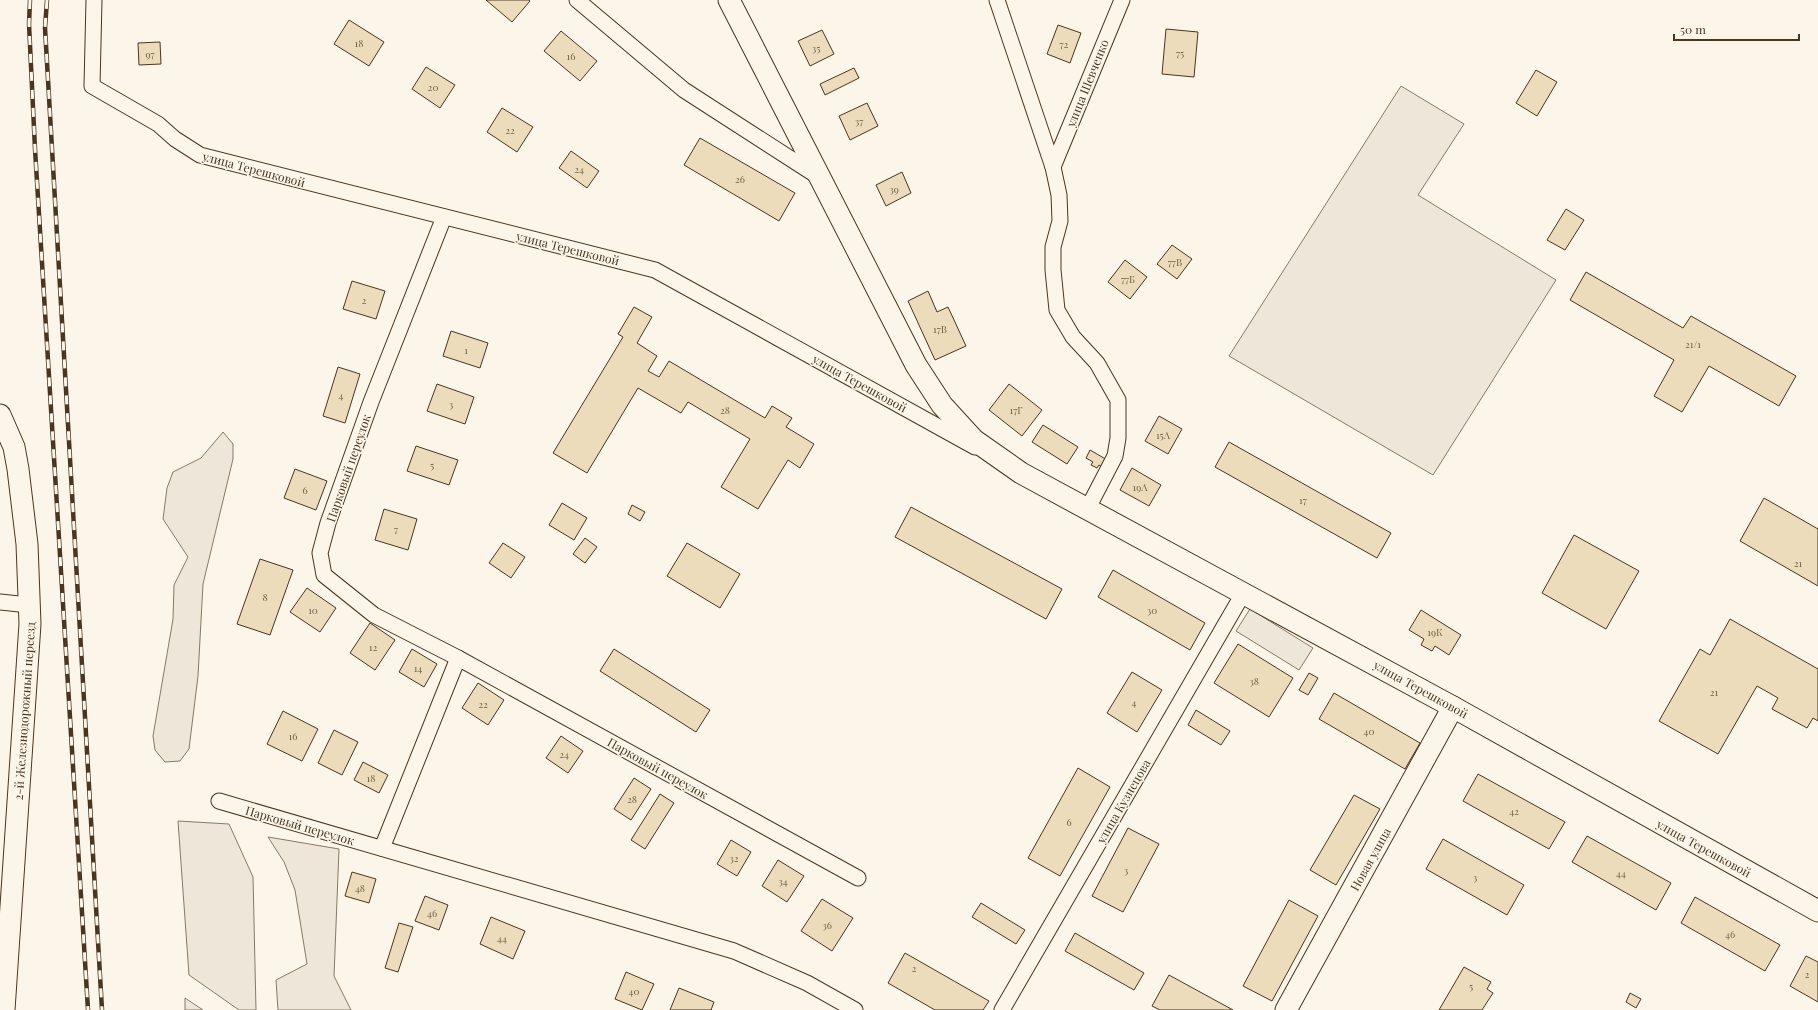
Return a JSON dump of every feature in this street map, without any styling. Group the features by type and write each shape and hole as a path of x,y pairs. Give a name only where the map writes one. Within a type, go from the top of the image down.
{"main road":[{"name":"улица Терешковой","path":"730,0 916,365 942,405 974,440 1022,473 1244,592 1453,707 1818,911"},
{"name":"2-й Железнодорожный переезд","path":"0,415 14,447 18,469 27,544 30,624 4,1010"},
{"name":"Новая улица","path":"1286,1010 1453,707"}],"street":[{"name":"улица Терешковой","path":"94,0 92,86 158,124 175,139 200,155 655,270 1022,473"},
{"name":"улица Терешковой","path":"578,0 684,90 820,178"},
{"path":"997,0 1053,167 1059,195 1060,221 1053,247 1053,270 1057,310 1073,337 1097,363 1118,400 1118,438 1115,456 1088,508"},
{"name":"улица Шевченко","path":"1053,167 1122,0"},
{"name":"Парковый переулок","path":"444,217 371,402 328,523 320,553 324,575 374,615 458,658 858,878"},
{"name":"улица Кузнецова","path":"1002,1010 1244,592"},
{"path":"0,602 29,605"},
{"path":"382,848 458,658"},
{"name":"Парковый переулок","path":"219,801 734,951 807,982 855,1010"}],"shaded area":[{"path":"1401,86 1464,124 1418,195 1556,280 1433,475 1229,356"},
{"path":"223,432 233,444 233,459 203,584 198,676 189,749 180,761 165,762 155,750 153,736 173,619 174,585 188,557 163,519 167,488 173,472 201,458"},
{"path":"1250,609 1313,648 1299,670 1236,631"},
{"path":"178,821 229,824 253,877 256,1010 239,1010 189,975"},
{"path":"268,837 339,849 334,976 351,1010 278,1010 276,980 307,964 295,890 284,862"},
{"path":"185,998 203,1010 185,1010"}],"building":[{"path":"486,0 529,0 530,1 512,22"},
{"path":"349,20 384,42 369,66 334,44"},
{"path":"1058,25 1081,33 1070,63 1047,54"},
{"path":"1166,29 1198,32 1194,77 1162,74"},
{"path":"822,30 834,54 810,66 798,41"},
{"path":"561,31 597,61 580,81 544,51"},
{"path":"160,42 161,64 139,65 138,43"},
{"path":"426,67 455,85 440,108 412,89"},
{"path":"854,68 859,78 825,95 820,84"},
{"path":"1536,70 1557,82 1537,116 1516,103"},
{"path":"867,103 878,126 850,140 839,116"},
{"path":"502,108 533,127 517,152 487,132"},
{"path":"700,138 795,193 779,221 684,165"},
{"path":"571,151 599,171 587,188 559,168"},
{"path":"902,172 911,193 886,206 876,185"},
{"path":"1566,209 1584,220 1565,250 1547,240"},
{"path":"1172,245 1192,259 1177,279 1157,264"},
{"path":"1125,260 1147,277 1130,299 1108,282"},
{"path":"1586,272 1683,328 1691,316 1796,376 1779,406 1709,366 1682,412 1654,396 1674,360 1570,300"},
{"path":"352,281 385,291 376,319 343,309"},
{"path":"928,291 937,312 948,307 966,346 935,360 908,301"},
{"path":"634,307 652,317 637,343 657,356 648,371 659,377 669,361 765,418 772,406 792,418 786,427 814,444 800,468 788,460 758,509 721,487 750,439 688,402 681,413 638,388 587,473 553,453 623,337 618,334"},
{"path":"451,331 488,343 480,368 443,356"},
{"path":"338,367 360,374 345,423 323,416"},
{"path":"437,384 474,397 465,424 427,411"},
{"path":"1009,384 1042,410 1022,436 989,410"},
{"path":"1159,416 1182,429 1168,454 1145,441"},
{"path":"1043,425 1078,447 1067,464 1032,442"},
{"path":"1229,442 1391,533 1377,558 1215,467"},
{"path":"416,446 458,460 449,485 407,471"},
{"path":"1090,450 1109,461 1105,468 1099,465 1097,468 1091,465 1093,462 1086,458"},
{"path":"1132,468 1161,485 1149,506 1120,490"},
{"path":"295,469 327,481 316,510 284,498"},
{"path":"1764,498 1818,529 1818,586 1740,541"},
{"path":"562,503 587,518 574,540 549,525"},
{"path":"632,505 645,512 640,521 628,514"},
{"path":"911,507 1062,589 1046,619 895,537"},
{"path":"384,509 417,519 408,550 375,540"},
{"path":"1574,535 1639,571 1606,629 1542,593"},
{"path":"585,538 597,547 585,563 573,554"},
{"path":"503,543 525,557 511,578 489,563"},
{"path":"687,543 740,574 720,608 667,576"},
{"path":"260,559 293,570 270,635 237,624"},
{"path":"1113,570 1205,623 1190,650 1098,597"},
{"path":"307,588 336,608 320,632 290,612"},
{"path":"1421,610 1461,635 1449,655 1435,646 1432,651 1421,645 1424,639 1409,630"},
{"path":"1730,619 1818,669 1818,721 1813,718 1807,728 1772,709 1778,698 1757,686 1718,754 1659,721 1700,649 1710,655"},
{"path":"370,623 395,640 375,670 350,653"},
{"path":"1238,644 1293,678 1269,717 1214,683"},
{"path":"412,649 437,664 424,687 399,672"},
{"path":"614,649 710,710 696,732 600,671"},
{"path":"1132,672 1162,690 1137,732 1107,713"},
{"path":"1309,673 1318,678 1308,695 1299,690"},
{"path":"478,683 504,700 488,725 462,708"},
{"path":"1334,693 1420,743 1405,769 1319,719"},
{"path":"1196,710 1230,731 1221,745 1188,725"},
{"path":"283,711 318,729 302,761 267,744"},
{"path":"334,730 358,742 342,775 318,763"},
{"path":"561,736 583,751 568,773 546,758"},
{"path":"363,762 388,775 379,793 354,780"},
{"path":"1078,768 1110,787 1060,876 1028,858"},
{"path":"1478,774 1565,822 1549,849 1463,801"},
{"path":"634,778 651,789 631,820 614,809"},
{"path":"660,794 674,803 645,849 631,840"},
{"path":"1354,795 1380,809 1336,885 1310,870"},
{"path":"1128,828 1159,844 1123,912 1092,896"},
{"path":"1587,836 1671,883 1656,910 1572,862"},
{"path":"1443,839 1524,885 1507,915 1426,869"},
{"path":"731,840 751,852 737,876 717,864"},
{"path":"778,860 804,876 787,902 762,886"},
{"path":"352,872 376,879 369,903 345,896"},
{"path":"425,896 448,905 439,930 415,921"},
{"path":"1695,897 1780,945 1765,971 1681,923"},
{"path":"822,899 853,918 832,951 801,931"},
{"path":"1289,900 1318,916 1272,1001 1243,986"},
{"path":"981,903 1025,930 1016,944 972,917"},
{"path":"491,917 525,931 513,959 480,944"},
{"path":"399,923 413,927 398,972 385,968"},
{"path":"1075,933 1144,973 1134,990 1065,951"},
{"path":"905,953 989,1001 983,1010 935,1010 888,983"},
{"path":"1806,956 1818,962 1818,1002 1790,986"},
{"path":"1464,967 1491,982 1487,989 1493,993 1482,1010 1439,1010"},
{"path":"626,972 654,984 642,1010 615,999"},
{"path":"1169,975 1233,1010 1160,1010 1152,1006"},
{"path":"679,988 714,1002 711,1010 670,1010"},
{"path":"1630,993 1641,999 1636,1008 1626,1002"}],"railway":[{"path":"30,0 29,24 35,149 88,1010"},
{"path":"47,0 45,28 102,1010"}]}
